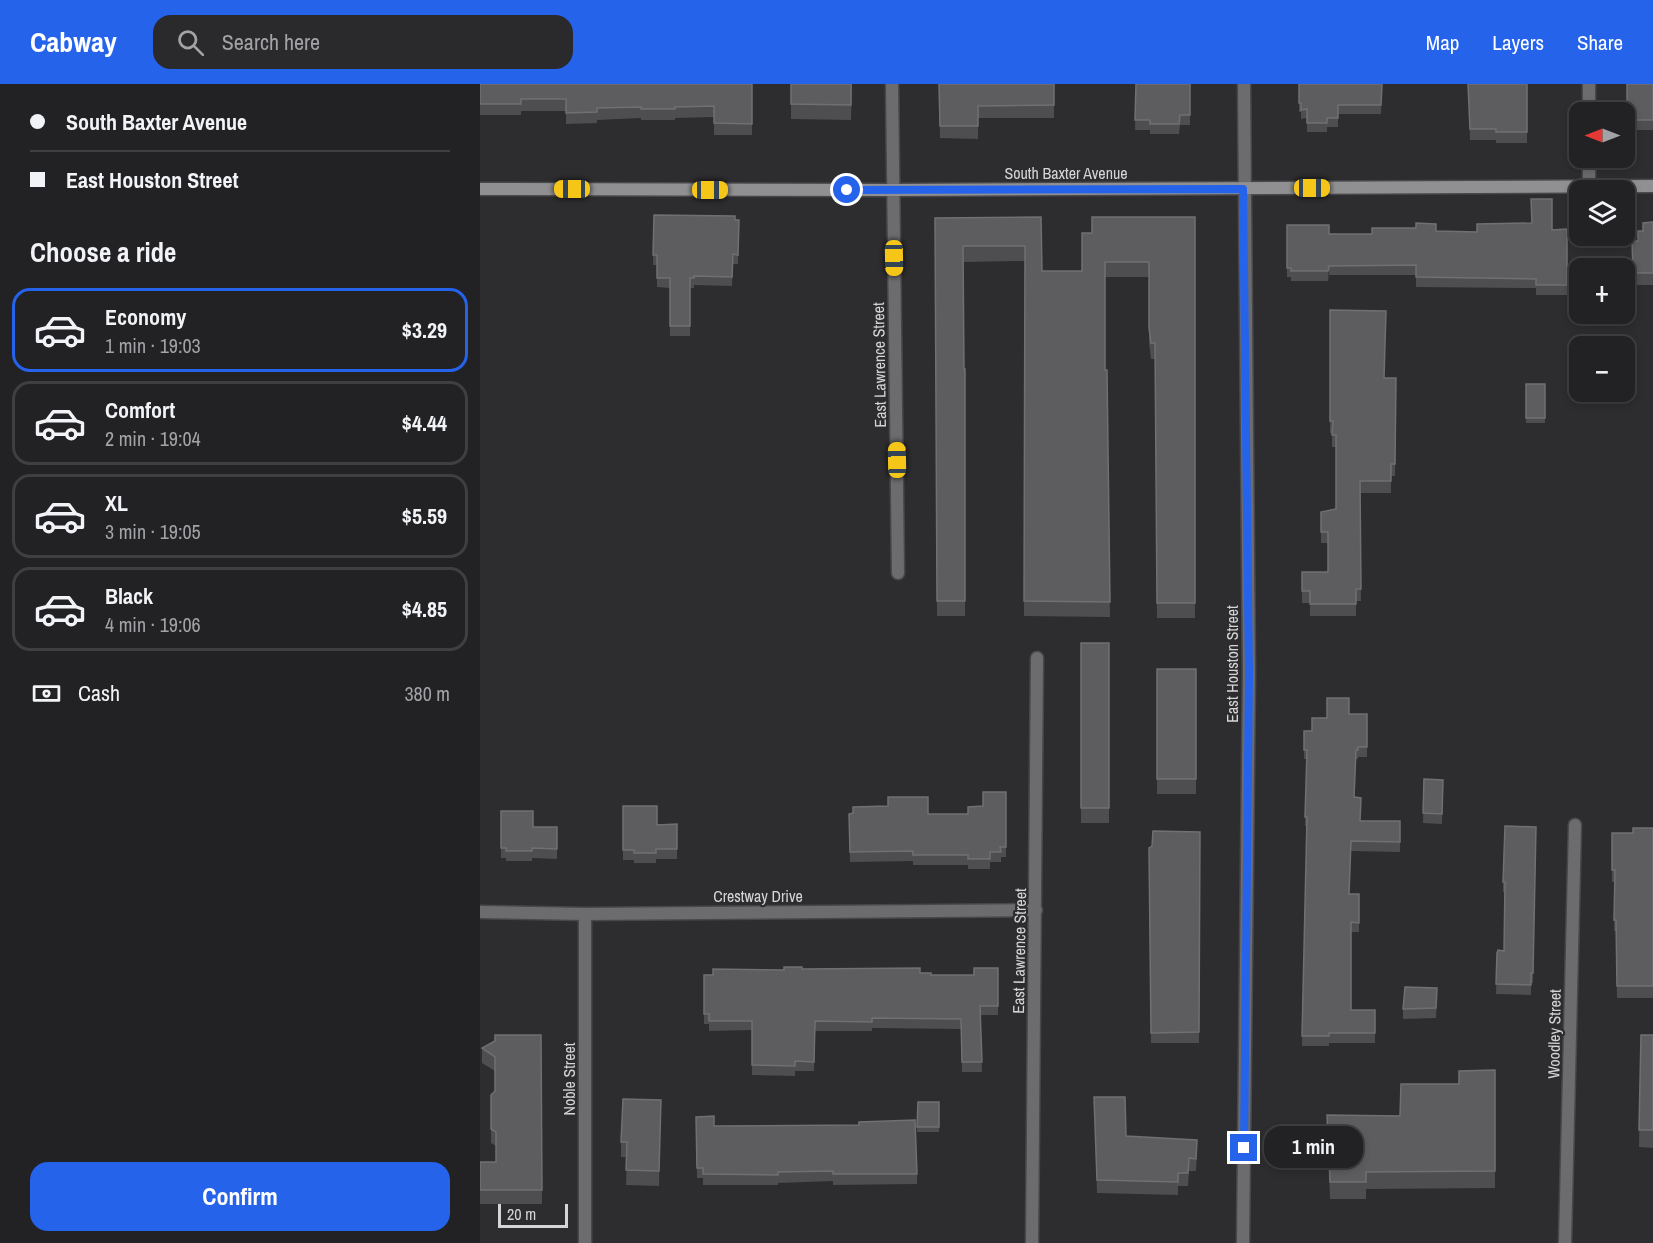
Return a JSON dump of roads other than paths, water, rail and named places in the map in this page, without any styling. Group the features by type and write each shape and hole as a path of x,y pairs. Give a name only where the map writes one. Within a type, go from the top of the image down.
{"street":[{"name":"East Lawrence Street","path":"892,84 898,573"},
{"name":"East Houston Street","path":"1243,1243 1249,673 1243,189 1244,84"},
{"path":"1589,84 1589,102"},
{"name":"South Baxter Avenue","path":"480,189 893,190 1569,186"},
{"name":"South Baxter Avenue","path":"1635,186 1653,186"},
{"name":"East Lawrence Street","path":"1032,1243 1037,658"},
{"name":"Woodley Street","path":"1565,1243 1575,825"},
{"name":"Crestway Drive","path":"480,912 585,914 1036,910"},
{"name":"Noble Street","path":"585,914 585,1243"}]}
